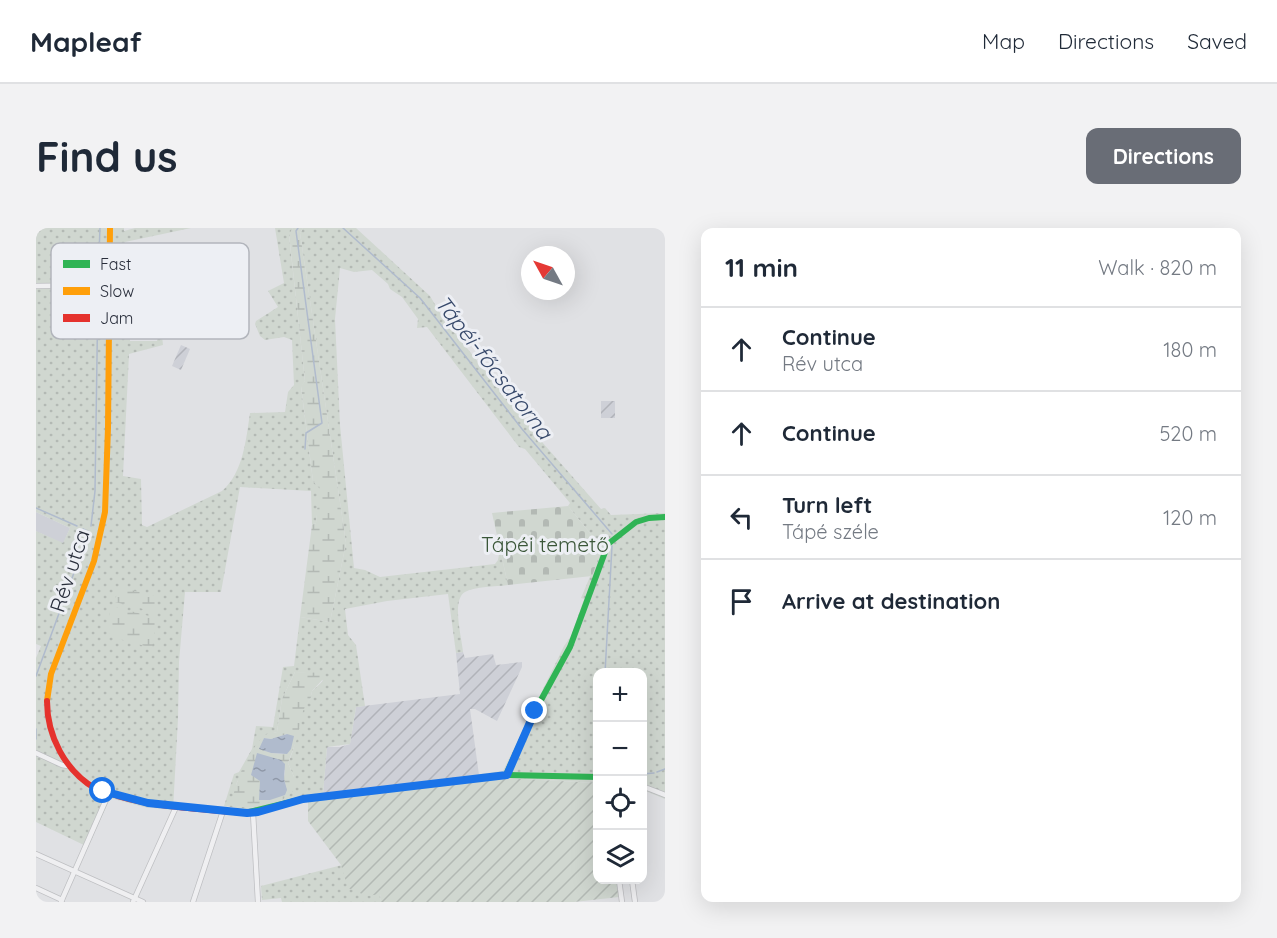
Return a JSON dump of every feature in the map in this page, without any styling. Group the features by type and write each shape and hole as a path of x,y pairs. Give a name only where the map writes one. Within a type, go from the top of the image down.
{"street":[{"name":"Rév utca","path":"111,228 111,243"},
{"path":"36,286 51,286"},
{"name":"Rév utca","path":"109,339 105,512 94,561 48,687 49,721 57,746 68,766 81,779 109,794 139,802 254,813 303,799 507,775 593,777"},
{"path":"507,775 535,711 570,647 610,541 636,522 665,517"},
{"path":"36,754 68,766"},
{"path":"647,788 665,795"},
{"path":"36,888 61,901 109,794"},
{"path":"134,900 176,807"},
{"path":"193,902 223,811"},
{"path":"254,813 258,902"},
{"path":"36,854 134,900 143,902"},
{"path":"620,884 622,902"},
{"path":"632,884 634,902"}],"shaded area":[{"path":"181,345 190,349 181,370 172,366"},
{"path":"601,401 615,401 615,418 601,418"},
{"path":"36,512 70,528 63,544 36,531"},
{"path":"463,652 465,658 493,654 496,665 522,662 522,667 497,721 475,709 470,709 479,775 323,794 327,747 350,744 356,707 460,694 456,653"}],"green space":[{"path":"36,228 124,228 124,231 135,228 191,228 125,243 51,243 51,339 157,341 157,339 162,339 163,345 129,354 123,476 141,479 142,525 147,527 222,491 229,484 239,466 250,413 285,412 288,392 294,385 292,340 284,337 265,340 260,336 255,324 256,321 278,307 268,291 284,283 275,228 293,228 289,235 305,381 301,387 313,481 320,488 316,523 312,525 311,491 240,487 221,592 185,592 179,662 173,810 144,807 110,798 88,847 36,822 36,658 41,646 36,644 36,531 63,543 70,528 36,512"},
{"path":"293,228 303,228 300,233 346,543 330,622 300,617 312,525 316,523 319,488 313,481 301,386 305,381 289,234"},
{"path":"303,228 356,228 430,296 443,318 542,442 601,509 605,508 611,515 665,513 665,799 647,792 647,668 593,668 593,783 505,778 330,793 503,771 571,636 584,599 581,598 602,548 568,506 570,503 525,449 519,447 427,327 417,328 418,319 402,297 390,289 388,284 372,270 354,272 340,268 335,319 340,425 354,568 380,577 495,564 500,549 508,585 475,589 461,596 458,611 463,652 456,653 448,594 387,601 345,609 348,635 356,645 365,706 356,707 350,744 327,747 323,794 308,795 251,810 224,806 234,774 239,772 252,749 256,726 273,727 283,667 294,666 300,617 330,622 346,543 300,233","holes":["295,672 319,674 323,681 312,691 302,712 295,745 288,763 294,777 254,808 236,806 237,781 259,742 277,732 282,699"]},
{"name":"Tápéi temető","path":"568,506 602,548 592,576 508,585 492,513"},
{"path":"118,587 156,596 155,612 115,602"},
{"path":"111,606 157,618 152,648 112,637 107,629"},
{"path":"295,672 325,673 325,677 312,691 303,711 297,739 288,763 294,777 293,791 281,801 265,806 249,808 233,805 239,778 255,746 267,734 277,732 282,699","holes":["287,734 284,754 260,749 264,738 271,739","285,770 284,779 287,790 260,800 260,781"]},
{"path":"505,778 593,783 593,884 617,884 619,897 574,902 381,902 380,894 367,896 348,888 341,865 308,821 308,801"},
{"path":"342,865 349,888 380,894 381,902 282,902 281,898 262,900 261,886"}],"water":[{"path":"287,734 294,736 291,749 287,754 271,753 259,749 264,738 271,739"},
{"path":"257,753 281,760 285,764 284,779 287,790 285,795 270,800 259,800 260,781 251,775"}],"waterway":[{"path":"99,243 100,228"},
{"path":"298,228 296,231 322,423 306,433 305,449"},
{"name":"Tápéi-főcsatorna","path":"343,228 420,298 522,429 612,534"},
{"path":"91,526 95,491 97,339"},
{"path":"36,508 77,526"},
{"path":"36,676 89,532 83,529"},
{"name":"Tápéi-főcsatorna","path":"605,668 612,546"},
{"path":"36,729 36,739"},
{"path":"657,772 665,769"},
{"path":"647,774 654,773"}],"traffic: fast":[{"path":"506,775 535,711 570,647 608,544 636,522 665,517"},
{"path":"245,813 303,799 506,775 593,777"}],"traffic: slow":[{"path":"110,228 110,243"},
{"path":"47,701 51,674 94,561 105,512 109,339"}],"traffic: jam":[{"path":"47,701 50,727 60,751 75,773 96,789 149,803 245,813"}],"route":[{"path":"103,791 148,803 247,813 303,799 507,775 535,711"}]}
